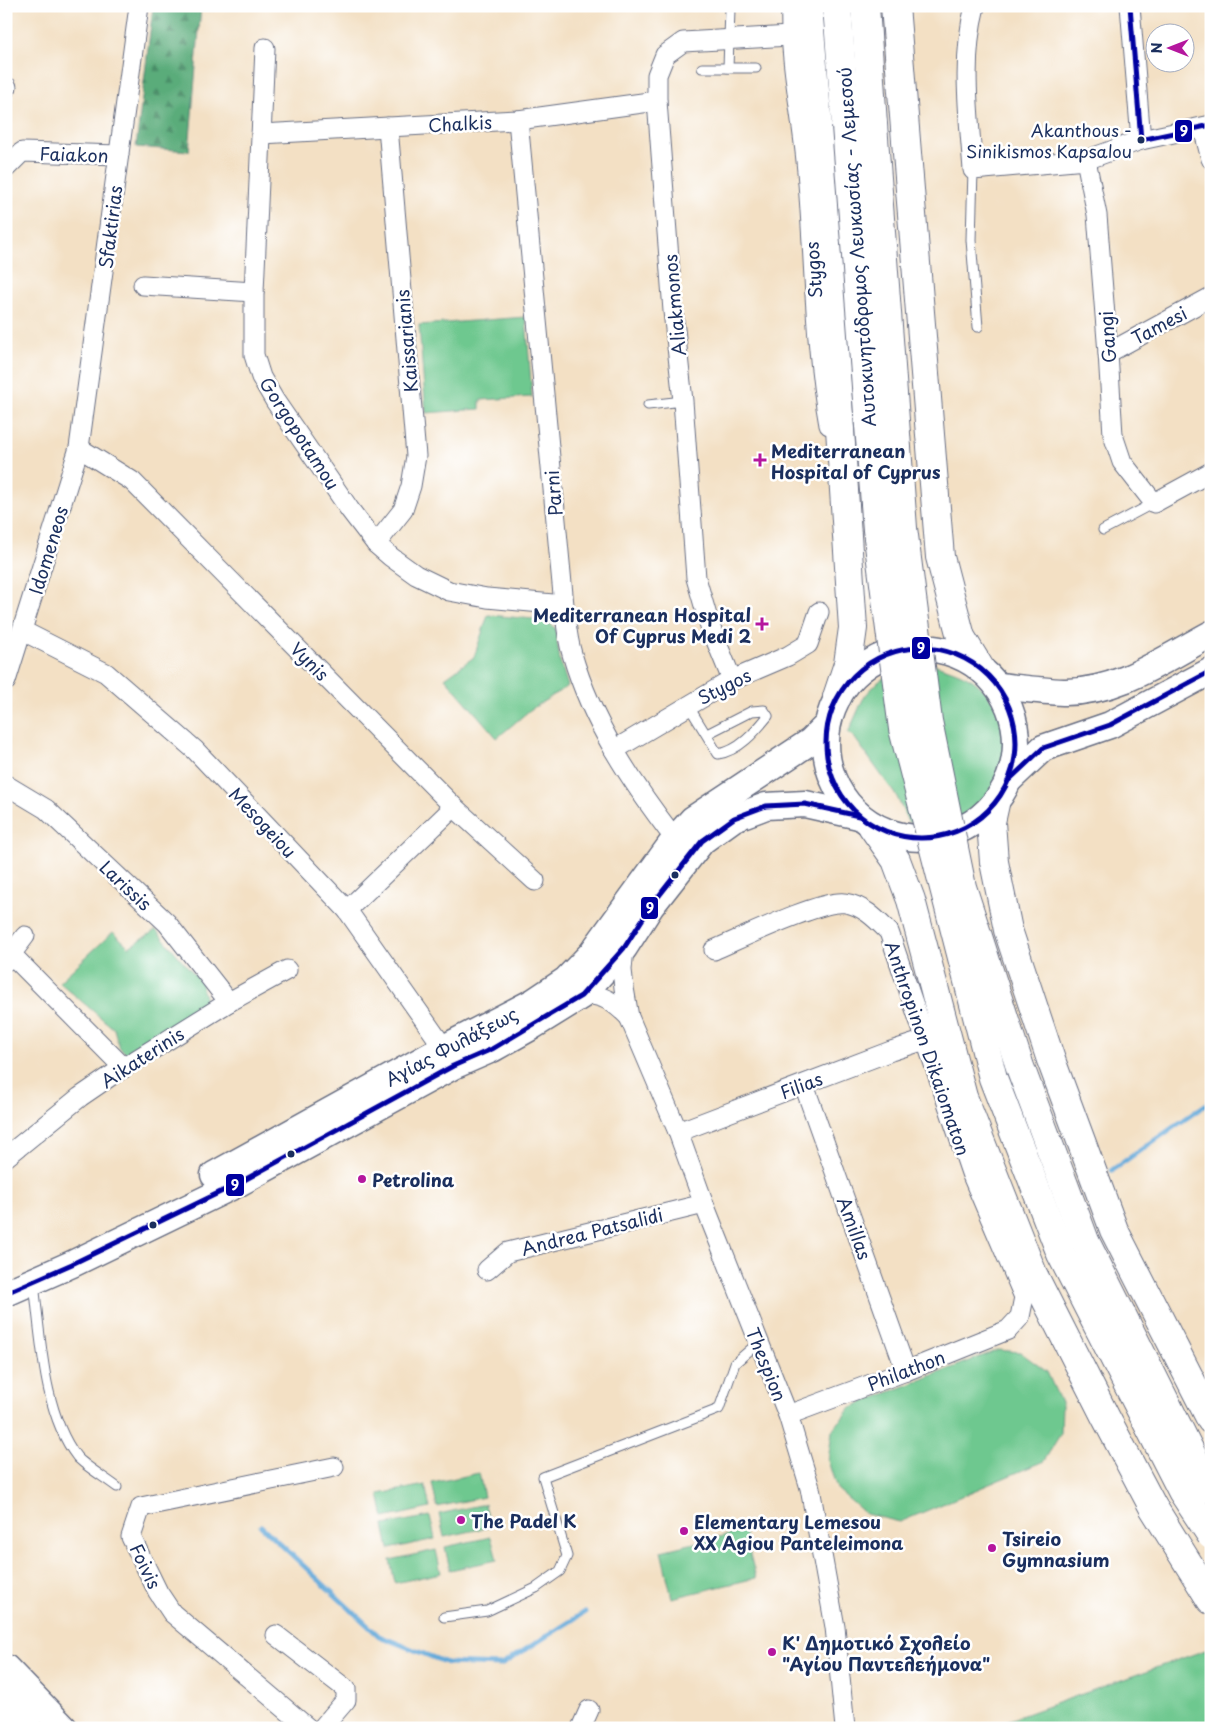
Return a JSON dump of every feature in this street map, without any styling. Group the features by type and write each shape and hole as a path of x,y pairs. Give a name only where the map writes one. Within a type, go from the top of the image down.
{"highway":[{"path":"808,6 829,260 854,628 848,664 837,697"},
{"name":"Αυτοκινητόδρομος Λευκωσίας - Λεμεσού","path":"837,6 860,125 903,528 928,722 962,887 1020,1067 1085,1241 1203,1477 1211,1489"},
{"name":"Αυτοκινητόδρομος Λευκωσίας - Λεμεσού","path":"864,6 860,125 877,530 903,729 992,1078 1061,1254 1182,1491 1211,1535"},
{"path":"895,6 940,557 961,637 989,677"},
{"path":"995,804 991,822 994,862 1008,930 1051,1060 1114,1230 1211,1420"},
{"path":"865,821 896,860 908,892 963,1097 1033,1274 1153,1506 1211,1600"}],"main road":[{"path":"865,821 837,790 834,783 826,759 827,725 837,697 857,671 885,654 917,647 949,652 989,677 1064,692 1100,688 1139,674 1211,634"},
{"path":"1009,780 1043,748 1110,725 1211,671"},
{"path":"989,677 1010,708 1016,732 1016,756 1009,780"},
{"name":"Αγίας Φυλάξεως","path":"6,1293 80,1260 237,1184 448,1057 566,980 592,953 675,839 693,819 811,741 827,725"},
{"name":"Αγίας Φυλάξεως","path":"6,1278 64,1252 448,1057 492,1049 532,1027 581,996 624,948 651,906 702,842 734,818 766,806 805,804 865,821 899,837 928,839 953,834 976,822 995,804 1009,780"},
{"path":"6,1668 64,1728"},
{"path":"6,1703 29,1728"}],"street":[{"name":"Sfaktirias","path":"79,448 139,6"},
{"name":"Stygos","path":"790,6 790,36 806,161 821,382 847,532"},
{"path":"975,6 969,29 966,70 973,170 1086,160 1141,140 1207,127 1211,159"},
{"path":"1130,6 1141,140"},
{"name":"Aliakmonos","path":"732,680 710,626 696,578 684,401 673,311 657,101 657,74 665,54 684,42 790,36"},
{"name":"Gorgopotamou","path":"265,48 254,292 254,355 262,377 275,401 376,544 416,575 449,591 487,598 564,605"},
{"name":"Chalkis","path":"261,134 518,120 657,101"},
{"name":"Parni","path":"518,120 564,605 571,652 595,714 614,750 650,808 675,839"},
{"name":"Kaissarianis","path":"376,544 403,510 411,486 416,456 388,127"},
{"name":"Faiakon","path":"6,168 22,152 119,155"},
{"name":"Gangi","path":"1086,160 1097,215 1113,435 1122,462 1154,503"},
{"path":"143,285 254,292"},
{"name":"Tamesi","path":"1108,353 1211,297"},
{"name":"Idomeneos","path":"6,681 79,448"},
{"name":"Vynis","path":"79,448 132,481 454,807 534,881"},
{"path":"1154,503 1211,472"},
{"name":"Stygos","path":"614,750 688,704 732,680 788,656 808,644 819,612"},
{"name":"Mesogeiou","path":"22,631 106,673 194,750 346,910 448,1057"},
{"name":"Larissis","path":"6,785 46,809 167,923 229,1002"},
{"path":"346,910 454,807"},
{"name":"Anthropinon Dikaiomaton","path":"714,950 820,905 844,903 870,913 889,932 971,1173 1024,1297 1020,1317"},
{"path":"25,936 9,958 124,1068"},
{"name":"Thespion","path":"624,948 622,970 629,1017 678,1132 704,1204 788,1415 810,1488 835,1627 845,1728"},
{"name":"Aikaterinis","path":"6,1157 80,1097 229,1002 287,970"},
{"name":"Thespion","path":"581,996 589,994 604,998 617,1005 629,1017"},
{"name":"Filias","path":"678,1132 891,1051 925,1040"},
{"name":"Amillas","path":"804,1085 906,1371"},
{"name":"Andrea Patsalidi","path":"487,1270 508,1252 704,1204"},
{"name":"Philathon","path":"788,1415 1008,1330 1020,1317"},
{"name":"Foivis","path":"308,1728 172,1613 158,1592 132,1536 141,1507 334,1467"},
{"path":"276,1635 346,1689 346,1700 322,1728"},
{"path":"582,1728 589,1710"}],"lane":[{"path":"728,68 730,8 734,6"},
{"path":"702,68 756,68"},
{"path":"973,170 971,240 978,327"},
{"path":"648,405 684,401"},
{"path":"1103,530 1154,503"},
{"path":"688,704 718,754 724,753 751,737 768,716 764,710 752,711 707,734"},
{"path":"34,1281 46,1379 54,1411 67,1440 78,1458 117,1486"},
{"path":"444,1617 487,1611 536,1588 560,1571 567,1556 543,1477 719,1409 735,1363 759,1342"}],"green space":[{"path":"201,6 189,151 136,147 153,7"},
{"path":"526,317 532,397 480,400 480,409 426,413 419,325"},
{"path":"488,615 545,620 555,628 560,661 568,686 530,710 497,738 445,678 474,657"},
{"path":"931,664 966,676 985,691 995,705 1002,721 1006,738 1006,756 1002,773 995,789 984,803 965,818 955,822 924,825 908,822 897,797 854,737 848,733 864,697 877,683 893,671"},
{"path":"156,930 200,981 205,997 203,1009 126,1053 119,1047 114,1029 59,982 113,932 129,947"},
{"path":"998,1350 1020,1352 1047,1372 1062,1405 1061,1433 1044,1461 900,1522 866,1514 837,1489 828,1461 832,1431 851,1407"},
{"path":"479,1473 484,1497 437,1507 432,1483"},
{"path":"425,1485 430,1508 384,1518 379,1494"},
{"path":"485,1504 490,1527 444,1537 439,1514"},
{"path":"430,1516 435,1539 389,1549 384,1525"},
{"path":"744,1531 756,1578 672,1598 661,1551"},
{"path":"491,1537 497,1560 450,1570 445,1547"},
{"path":"436,1550 441,1573 395,1583 390,1560"},
{"path":"1211,1648 1211,1728 987,1728"}],"waterway":[{"path":"1112,1170 1211,1101"},
{"path":"261,1526 379,1636 447,1663 501,1665 585,1612"}],"transit line":[{"name":"9","path":"1130,6 1141,140 1211,125"},
{"name":"9","path":"912,648 930,648 949,652 966,659 981,669 995,683 1005,698 1012,715 1016,743 1012,771 1005,788 995,803 981,817 966,827 949,834 930,838 912,838 893,834 876,827 861,817 847,803 837,788 830,771 826,752 826,734 830,715 837,698 847,683 861,669 876,659 893,652 912,648"},
{"name":"9","path":"1009,780 1043,748 1110,725 1211,671"},
{"name":"9","path":"6,1293 72,1264 237,1184 453,1066 492,1049 581,996 624,948 651,906 702,841 734,818 766,806 805,804 859,816"}],"place":[{"name":"Akanthous - Sinikismos Kapsalou","path":"1141,140"},
{"name":"Mediterranean Hospital of Cyprus","path":"760,460"},
{"name":"Mediterranean Hospital Of Cyprus Medi 2","path":"762,624"},
{"name":"Petrolina","path":"362,1179"},
{"name":"The Padel K","path":"461,1520"},
{"name":"Elementary Lemesou XX Agiou Panteleimona","path":"684,1531"},
{"name":"Tsireio Gymnasium","path":"992,1548"},
{"name":"Κ' Δημοτικό Σχολείο \"Αγίου Παντελεήμονα\"","path":"772,1652"}]}
